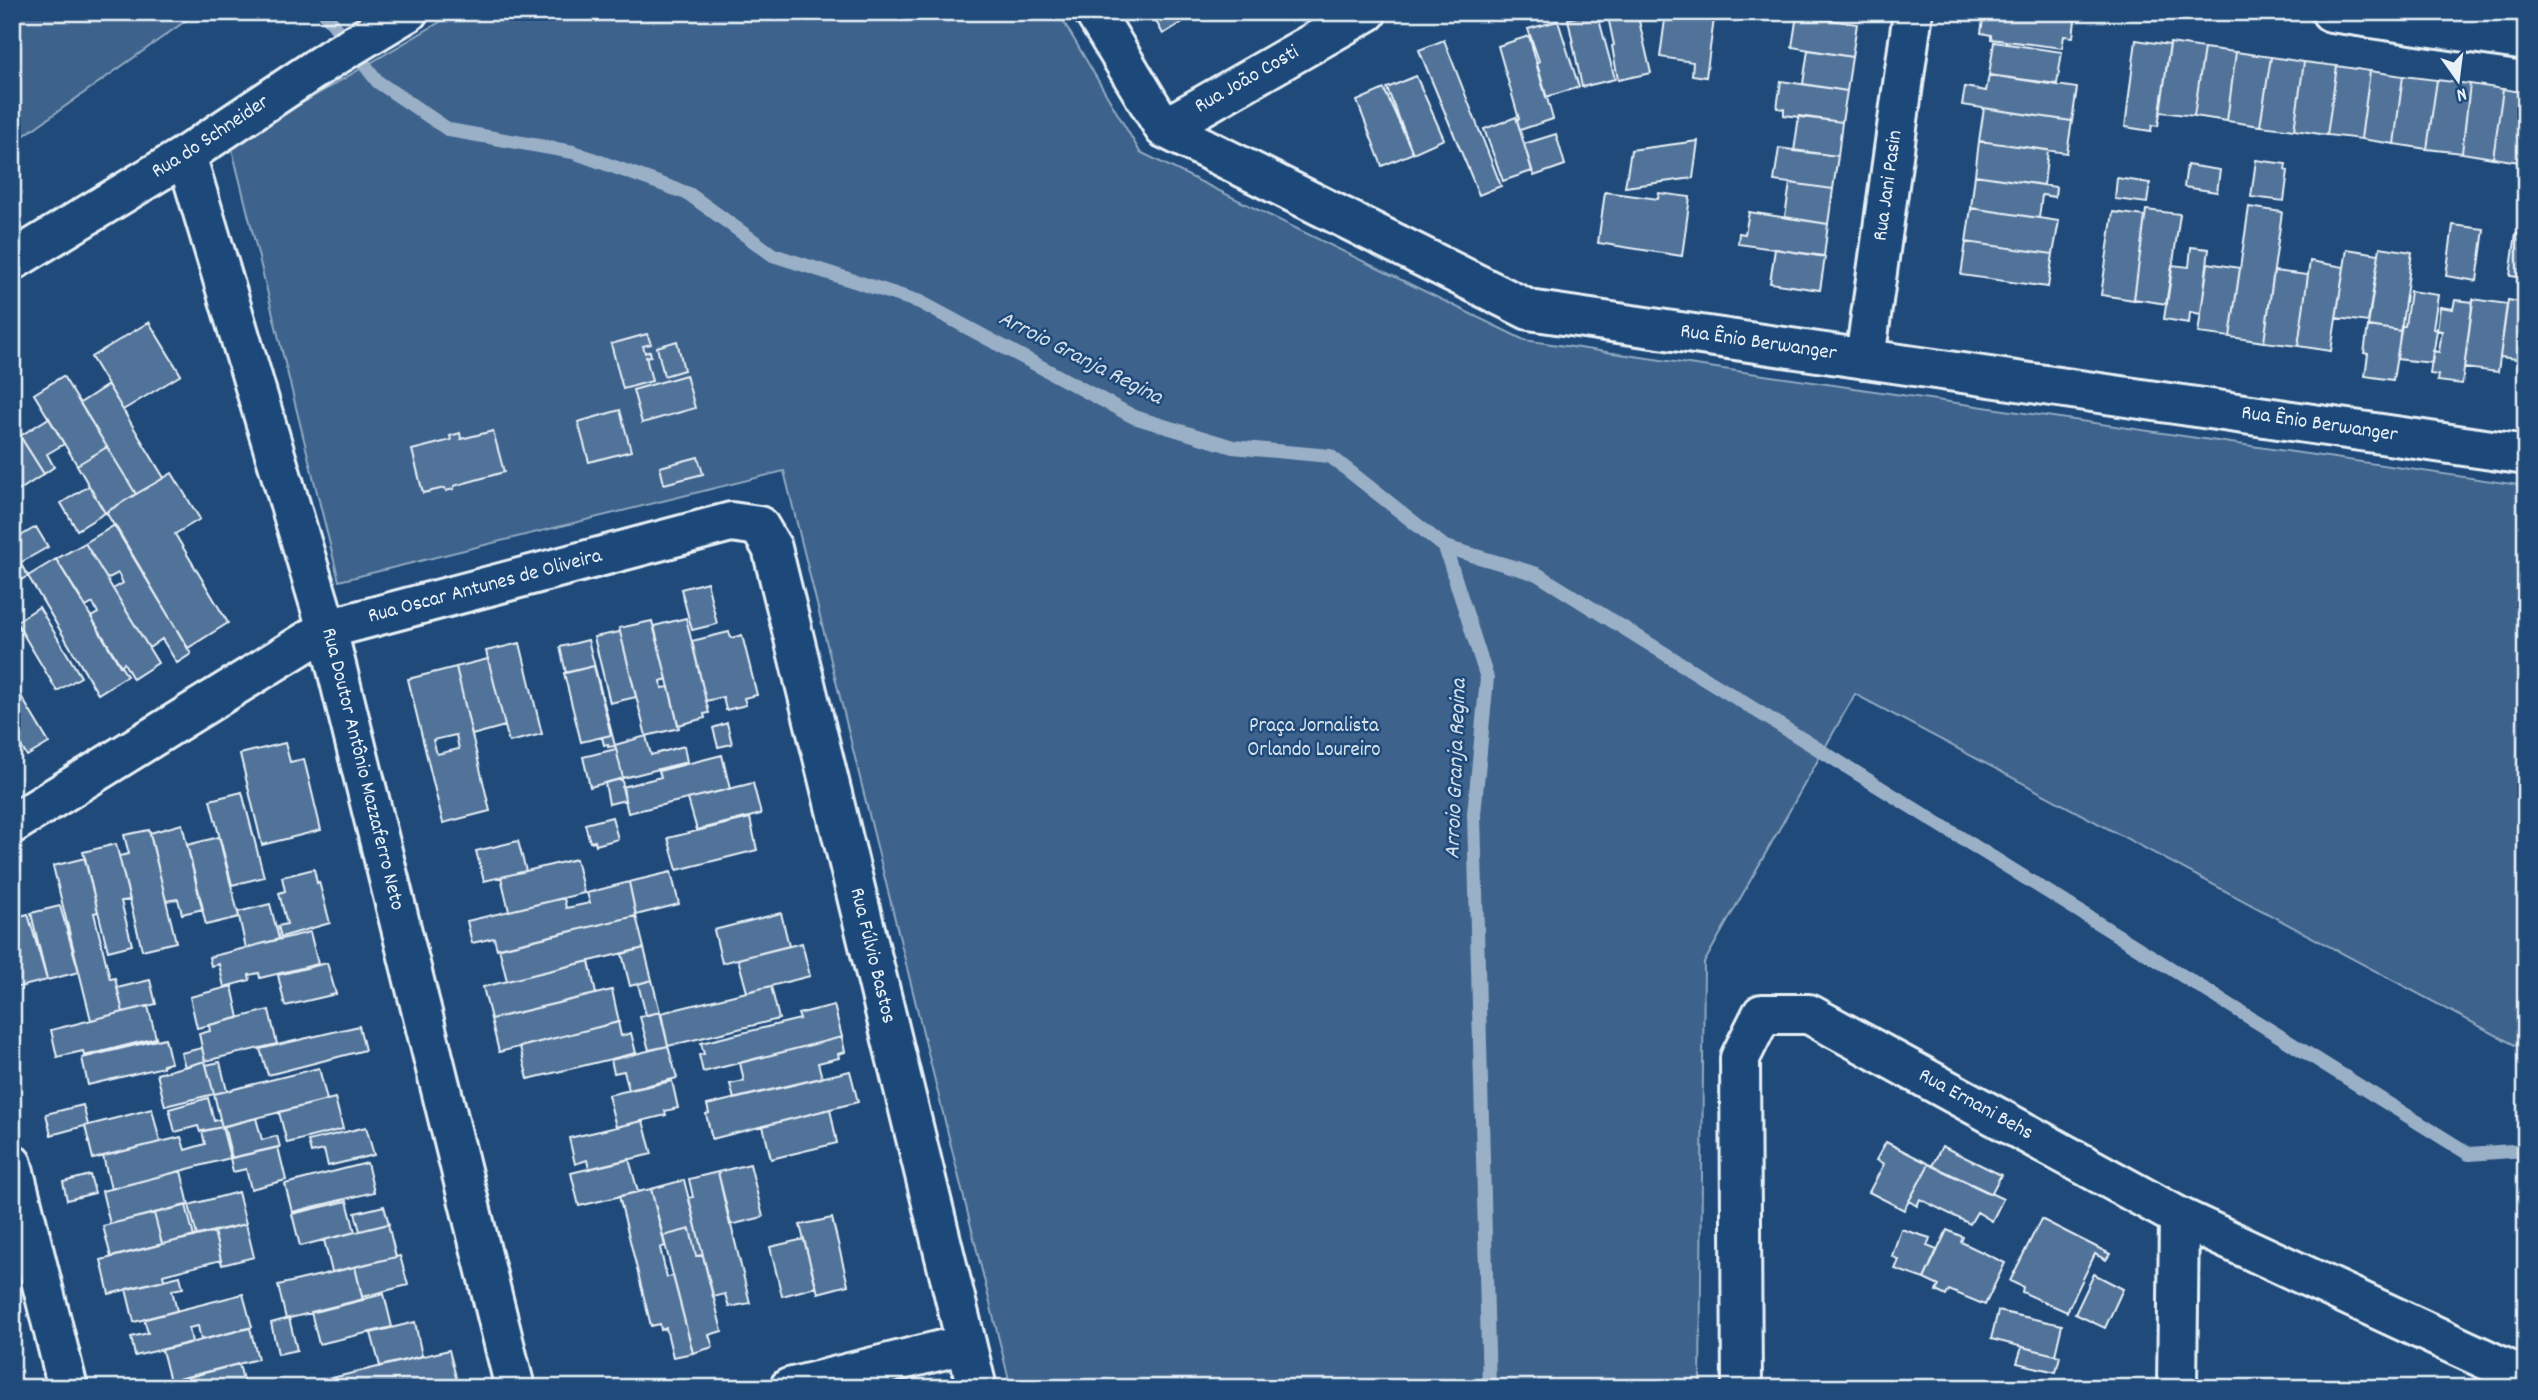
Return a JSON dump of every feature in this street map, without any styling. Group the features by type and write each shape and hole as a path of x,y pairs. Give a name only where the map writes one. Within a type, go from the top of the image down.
{"street":[{"name":"Rua do Schneider","path":"12,261 186,155 330,59 408,12"},
{"path":"1094,12 1164,128"},
{"name":"Rua João Costi","path":"1164,128 1367,12"},
{"name":"Rua Jani Pasin","path":"1865,359 1913,12"},
{"path":"2331,12 2526,40"},
{"name":"Rua Ênio Berwanger","path":"1164,128 1530,310 2526,455"},
{"name":"Rua Doutor Antônio Mazzaferro Neto","path":"186,155 327,629 514,1388"},
{"name":"Rua Oscar Antunes de Oliveira","path":"12,824 327,629 731,523 759,526"},
{"name":"Rua Fúlvio Bastos","path":"759,526 772,548 977,1388"},
{"name":"Rua Ernani Behs","path":"1742,1388 1740,1058 1762,1014 1809,1014 2179,1217 2526,1378"},
{"path":"12,1164 68,1388"},
{"path":"2177,1388 2179,1217"},
{"path":"789,1388 966,1344"}],"green space":[{"path":"12,12 198,12 12,144"},
{"name":"Praça Jornalista Orlando Loureiro","path":"457,12 1058,12 1140,152 1524,340 2526,486 2526,1051 1855,694 1704,963 1700,1388 1011,1388 784,471 339,581 231,145"}],"building":[{"path":"1151,12 1189,12 1192,16 1163,34"},
{"path":"1597,12 1615,79 1582,87 1568,19"},
{"path":"1607,12 1637,12 1651,73 1618,80"},
{"path":"1666,12 1715,12 1706,77 1692,75 1693,62 1660,57"},
{"path":"1777,12 1802,12 1802,16"},
{"path":"1984,12 2076,12 2073,37 2064,36 2062,48 1991,39 1991,35 1981,33"},
{"path":"1797,15 1857,24 1852,57 1792,47"},
{"path":"1558,21 1579,87 1546,97 1536,63 1539,61 1528,29"},
{"path":"1529,36 1553,119 1520,130 1498,46"},
{"path":"1444,40 1501,186 1479,195 1419,50"},
{"path":"2136,40 2170,45 2158,126 2152,125 2151,131 2125,127"},
{"path":"1994,42 2062,52 2057,84 1989,75"},
{"path":"2170,43 2204,48 2194,116 2160,112"},
{"path":"2204,48 2236,52 2227,121 2194,116"},
{"path":"1808,50 1852,57 1847,91 1803,84"},
{"path":"2236,52 2271,57 2260,126 2227,121"},
{"path":"2271,57 2304,62 2294,130 2260,126"},
{"path":"2304,62 2337,66 2327,135 2294,130"},
{"path":"2337,66 2370,71 2361,139 2327,135"},
{"path":"2370,71 2403,76 2394,144 2361,139"},
{"path":"1989,75 2077,88 2072,121 1962,105 1965,87 1986,91"},
{"path":"1416,76 1444,139 1413,153 1387,88"},
{"path":"2403,76 2437,80 2427,149 2394,144"},
{"path":"2437,80 2470,84 2462,153 2427,149"},
{"path":"1781,81 1847,91 1842,122 1784,115 1784,109 1777,108"},
{"path":"2470,84 2503,89 2493,158 2462,153"},
{"path":"1384,89 1413,153 1382,166 1357,101"},
{"path":"2503,89 2526,93 2526,163 2493,158"},
{"path":"1984,108 2072,121 2067,153 1979,141"},
{"path":"1799,116 1842,122 1838,156 1794,151"},
{"path":"1516,117 1532,171 1503,181 1484,129"},
{"path":"1556,134 1565,165 1534,176 1524,144"},
{"path":"1698,141 1693,178 1625,187 1631,150"},
{"path":"1979,141 2048,150 2044,185 1975,175"},
{"path":"1779,148 1838,156 1833,189 1774,181"},
{"path":"2256,160 2286,164 2285,170 2288,171 2284,201 2251,197"},
{"path":"2187,165 2220,170 2217,192 2184,187"},
{"path":"1975,175 2056,187 2055,197 2042,195 2039,218 1971,208"},
{"path":"2117,178 2150,183 2147,203 2115,199"},
{"path":"1790,183 1833,189 1828,224 1785,217"},
{"path":"1605,192 1658,199 1659,193 1690,197 1682,256 1598,243"},
{"path":"2249,207 2282,212 2264,342 2230,337"},
{"path":"1971,208 2059,221 2053,254 1966,242"},
{"path":"2146,210 2180,214 2167,304 2134,299"},
{"path":"1749,212 1828,224 1824,256 1738,244 1739,233 1745,234"},
{"path":"2113,212 2145,216 2134,300 2101,295"},
{"path":"2453,225 2484,229 2477,281 2446,276"},
{"path":"2516,233 2526,235 2526,278 2510,276"},
{"path":"1966,242 2053,254 2048,287 1961,275"},
{"path":"2191,247 2209,249 2201,314 2190,312 2189,323 2164,319 2172,265 2189,267"},
{"path":"2380,247 2412,252 2401,331 2368,326"},
{"path":"1775,249 1825,257 1820,290 1770,283"},
{"path":"2347,249 2379,254 2368,322 2336,318"},
{"path":"2310,261 2344,267 2331,351 2298,346"},
{"path":"2208,263 2240,268 2230,337 2198,333"},
{"path":"2274,271 2308,275 2298,346 2264,342"},
{"path":"2410,291 2438,295 2432,363 2397,359 2401,326 2405,326"},
{"path":"2525,298 2526,360 2500,357 2508,300 2525,303"},
{"path":"2473,299 2507,304 2498,372 2464,368"},
{"path":"2455,300 2473,302 2462,384 2437,381 2438,375 2430,374 2433,351 2439,352 2442,331 2437,330 2440,307 2453,309"},
{"path":"149,322 181,375 123,410 91,357"},
{"path":"2368,326 2401,331 2393,380 2365,376 2368,354 2364,353"},
{"path":"647,334 651,344 643,346 645,353 650,351 651,356 646,357 652,381 623,389 611,344"},
{"path":"677,341 684,370 664,376 657,347"},
{"path":"686,375 695,408 642,423 633,390"},
{"path":"63,376 107,447 77,465 34,394"},
{"path":"108,385 164,478 136,494 80,403"},
{"path":"620,410 631,451 589,462 578,422"},
{"path":"49,418 64,444 47,454 54,467 44,474 20,436"},
{"path":"12,423 44,474 15,493 12,488"},
{"path":"493,431 504,472 454,486 454,489 446,491 445,488 423,493 412,450 451,440 450,436 460,433 461,439"},
{"path":"107,447 136,494 105,513 77,465"},
{"path":"698,457 703,474 664,484 660,467"},
{"path":"172,473 200,519 175,534 228,623 188,648 106,512"},
{"path":"89,486 105,513 77,530 61,503"},
{"path":"115,525 191,654 177,663 162,639 149,648 113,589 123,583 118,573 107,579 85,543"},
{"path":"36,527 48,547 20,563 12,550 12,541"},
{"path":"85,543 158,663 133,679 124,663 120,666 91,617 98,613 93,603 86,607 56,559"},
{"path":"56,559 127,676 98,694 28,576"},
{"path":"20,563 28,576 12,585 12,568"},
{"path":"707,582 717,624 692,630 681,589"},
{"path":"39,607 81,677 57,691 16,622"},
{"path":"686,618 709,713 704,714 705,718 678,725 654,626"},
{"path":"652,621 667,679 661,681 662,688 669,687 679,728 646,736 619,628"},
{"path":"620,632 636,697 610,703 594,637"},
{"path":"729,632 731,638 742,635 757,695 744,698 746,705 726,710 723,697 706,701 692,641"},
{"path":"588,640 615,746 604,745 602,737 611,735 594,666 566,673 560,647"},
{"path":"520,643 542,734 509,742 486,651"},
{"path":"488,659 505,726 472,735 456,667"},
{"path":"594,666 611,735 581,742 564,673"},
{"path":"456,667 490,811 443,823 408,679","holes":["456,735 459,749 437,754 433,740"]},
{"path":"12,681 49,743 27,756 12,732"},
{"path":"727,723 732,744 718,747 713,728"},
{"path":"646,736 651,755 684,746 687,762 623,778 615,745"},
{"path":"285,743 290,762 304,759 321,830 262,845 240,754"},
{"path":"616,749 623,778 590,787 583,757"},
{"path":"722,755 730,789 628,813 622,787 661,777 659,771"},
{"path":"622,779 625,800 609,804 605,783"},
{"path":"753,783 761,814 697,830 688,799"},
{"path":"242,792 264,877 232,885 210,800"},
{"path":"612,817 618,839 596,845 595,841 590,842 585,824"},
{"path":"750,818 757,850 677,870 668,838"},
{"path":"182,824 203,909 182,914 178,899 166,901 150,833"},
{"path":"149,830 176,942 142,950 119,856 129,854 124,835"},
{"path":"219,837 239,917 206,925 187,845"},
{"path":"518,841 526,871 484,881 476,851"},
{"path":"116,844 130,900 121,901 132,945 108,951 83,852"},
{"path":"85,858 98,912 94,913 110,979 115,978 123,1012 91,1020 53,866"},
{"path":"576,859 584,893 509,911 501,877"},
{"path":"314,869 330,923 281,937 278,926 287,924 279,893 285,891 282,877"},
{"path":"671,872 679,904 636,915 629,882"},
{"path":"629,882 636,916 497,949 494,938 472,943 467,921 564,898 566,908 590,903 587,893"},
{"path":"270,904 279,939 246,948 238,912"},
{"path":"60,906 79,972 47,980 31,913"},
{"path":"781,913 789,946 722,963 714,930"},
{"path":"28,914 47,980 15,988 12,978 12,918"},
{"path":"636,916 644,948 507,981 499,948"},
{"path":"310,932 318,964 260,978 259,973 249,975 250,980 224,987 219,964 211,966 209,957"},
{"path":"802,943 810,976 747,992 738,959"},
{"path":"644,948 652,980 630,986 622,954"},
{"path":"589,961 596,994 491,1019 483,987"},
{"path":"327,963 336,994 285,1006 278,975"},
{"path":"150,980 156,1004 123,1012 117,988"},
{"path":"652,980 660,1012 646,1015 638,984"},
{"path":"232,986 239,1018 197,1028 190,997"},
{"path":"771,986 779,1019 668,1046 661,1013"},
{"path":"612,990 619,1022 499,1052 491,1019"},
{"path":"834,1005 842,1037 703,1072 699,1055 704,1054 701,1043 800,1019 798,1014"},
{"path":"148,1006 156,1038 84,1056 83,1051 57,1057 51,1030"},
{"path":"269,1010 277,1044 205,1061 199,1034 210,1031 209,1025"},
{"path":"660,1012 668,1046 649,1050 640,1017"},
{"path":"618,1022 621,1036 631,1033 636,1053 528,1079 520,1047"},
{"path":"359,1026 365,1050 268,1075 260,1049"},
{"path":"842,1037 845,1052 838,1054 839,1058 818,1063 822,1078 734,1099 730,1084 744,1081 740,1063"},
{"path":"165,1038 171,1063 88,1085 82,1058"},
{"path":"668,1046 677,1078 629,1090 624,1071 614,1073 611,1060"},
{"path":"202,1048 205,1061 185,1067 181,1053"},
{"path":"205,1061 214,1094 165,1106 157,1074"},
{"path":"220,1062 227,1091 214,1094 206,1065"},
{"path":"319,1068 327,1100 222,1127 214,1094"},
{"path":"850,1071 858,1102 712,1139 706,1114 709,1113 707,1105"},
{"path":"672,1081 678,1108 665,1111 666,1115 616,1127 608,1095"},
{"path":"208,1098 214,1121 220,1119 222,1127 200,1132 198,1126 175,1132 169,1109"},
{"path":"335,1098 343,1129 287,1143 279,1112"},
{"path":"83,1105 88,1125 51,1135 46,1114"},
{"path":"152,1109 160,1142 93,1159 85,1126"},
{"path":"830,1109 837,1143 771,1159 763,1126"},
{"path":"256,1118 262,1140 277,1136 280,1147 232,1158 224,1126"},
{"path":"643,1121 652,1154 589,1169 587,1160 575,1164 569,1138"},
{"path":"222,1127 230,1158 111,1189 103,1156 181,1137 185,1150 205,1144 202,1131"},
{"path":"366,1127 374,1155 328,1166 324,1150 311,1153 308,1141"},
{"path":"1886,1142 1929,1164 1904,1210 1869,1192 1884,1164 1876,1160"},
{"path":"1942,1146 2001,1175 1991,1194 1932,1166"},
{"path":"278,1147 286,1180 251,1189 246,1169 233,1172 230,1158"},
{"path":"629,1159 638,1192 579,1206 571,1173"},
{"path":"367,1163 374,1192 292,1212 285,1184"},
{"path":"750,1164 763,1217 730,1225 718,1172"},
{"path":"1929,1164 2003,1199 1992,1221 1977,1212 1970,1224 1920,1199 1917,1206 1909,1201"},
{"path":"181,1171 189,1205 110,1224 102,1191"},
{"path":"718,1172 750,1303 729,1307 725,1294 713,1297 689,1198 693,1197 689,1179"},
{"path":"90,1175 95,1193 67,1200 63,1182"},
{"path":"684,1180 703,1255 696,1256 690,1229 663,1236 651,1189"},
{"path":"651,1189 665,1246 660,1248 667,1277 673,1276 693,1353 673,1357 666,1328 661,1330 660,1324 651,1326 619,1196"},
{"path":"238,1192 246,1224 197,1236 189,1205"},
{"path":"347,1201 355,1232 300,1246 292,1214"},
{"path":"186,1205 194,1237 162,1244 154,1213"},
{"path":"384,1206 389,1224 360,1231 355,1213"},
{"path":"154,1213 162,1244 111,1257 103,1226"},
{"path":"832,1218 848,1285 818,1293 800,1225"},
{"path":"2041,1219 2110,1254 2106,1260 2095,1254 2067,1312 2022,1292 2023,1287 2010,1281"},
{"path":"246,1224 254,1257 222,1265 214,1231"},
{"path":"388,1224 396,1257 332,1272 324,1240"},
{"path":"690,1229 696,1256 703,1255 722,1331 709,1335 713,1347 693,1353 663,1236"},
{"path":"1901,1229 1930,1238 1927,1246 1937,1250 1924,1279 1895,1269 1899,1260 1892,1256"},
{"path":"1947,1230 1963,1237 1961,1242 2005,1263 1985,1305 1949,1290 1946,1296 1936,1291 1939,1286 1924,1279"},
{"path":"214,1231 221,1260 163,1275 164,1280 109,1294 101,1260"},
{"path":"804,1239 816,1287 782,1296 770,1247"},
{"path":"400,1256 408,1285 362,1297 355,1267"},
{"path":"355,1267 363,1300 286,1319 278,1285"},
{"path":"2094,1274 2123,1289 2105,1328 2075,1314"},
{"path":"180,1276 183,1288 172,1290 177,1311 134,1322 126,1289"},
{"path":"243,1294 252,1327 201,1340 198,1326 189,1328 192,1342 135,1356 131,1337 148,1333 144,1319"},
{"path":"384,1294 392,1327 319,1344 311,1312"},
{"path":"1998,1311 2062,1325 2055,1355 1991,1339"},
{"path":"289,1318 297,1350 278,1354 271,1323"},
{"path":"415,1322 422,1356 380,1366 371,1333"},
{"path":"250,1328 258,1359 170,1381 162,1350"},
{"path":"2022,1347 2060,1356 2056,1372 2017,1363"},
{"path":"449,1350 457,1381 430,1388 290,1388"},
{"path":"239,1364 245,1388 171,1388 170,1382"},
{"path":"170,1382 171,1388 145,1388"}],"waterway":[{"name":"Arroio Granja Regina","path":"324,12 378,82 449,130 573,152 689,194 773,255 920,302 1134,417 1233,447 1330,456 1445,547 1487,678 1474,814 1489,1388"},
{"path":"1445,547 1537,574 2469,1154 2526,1150"}]}
